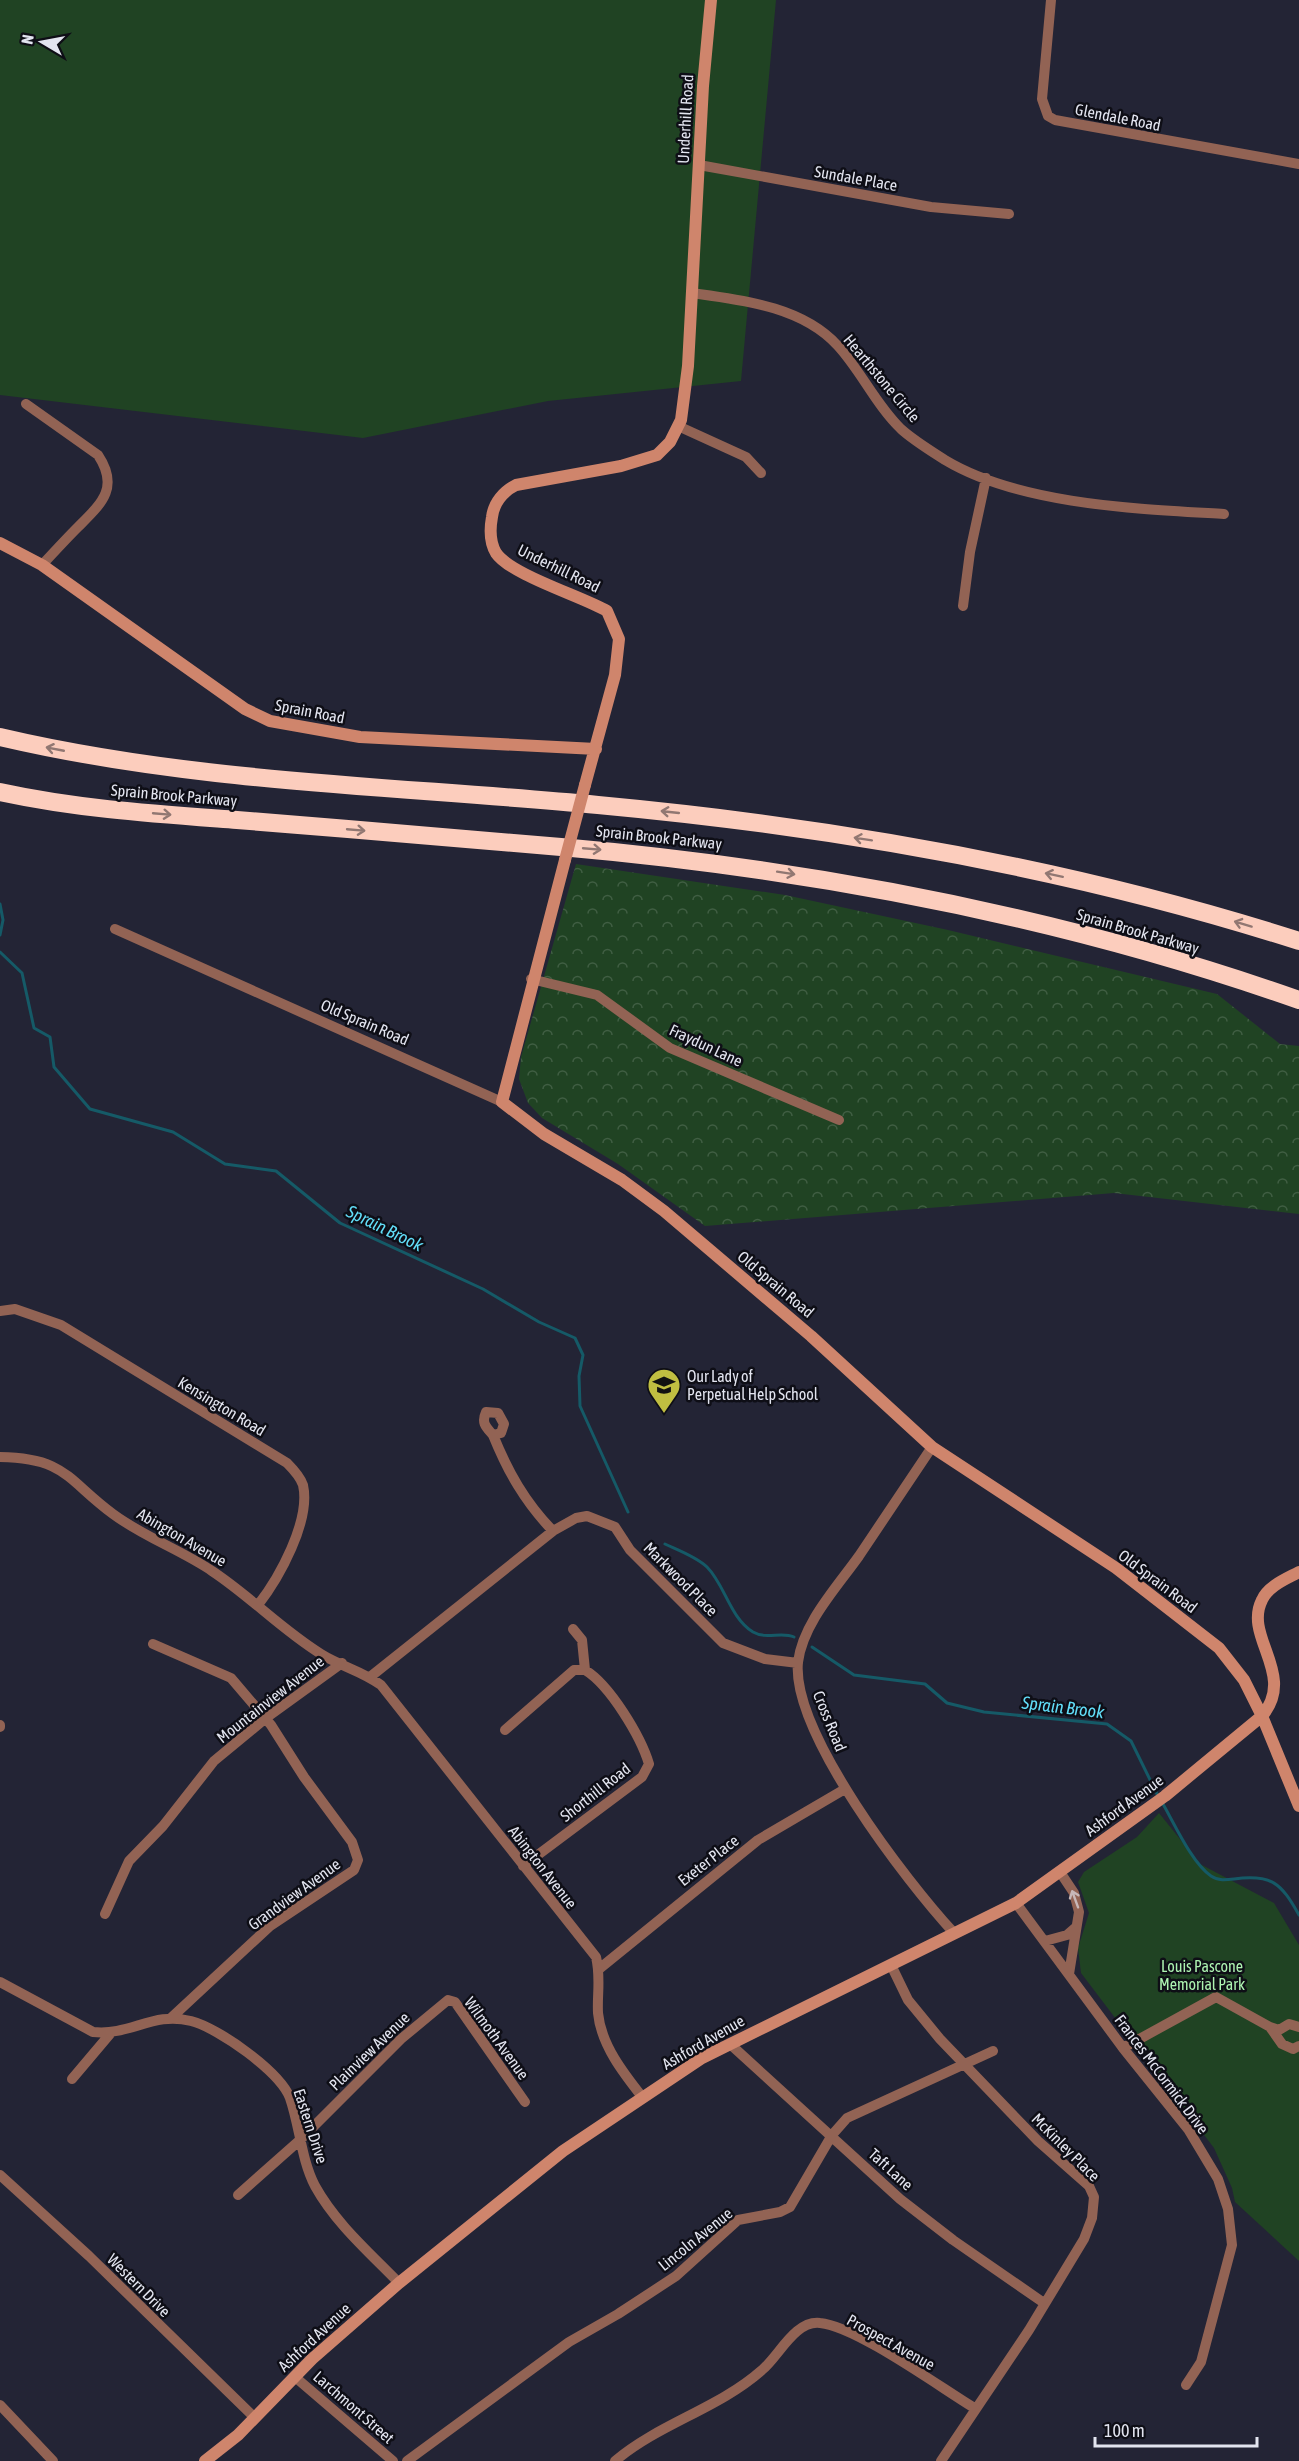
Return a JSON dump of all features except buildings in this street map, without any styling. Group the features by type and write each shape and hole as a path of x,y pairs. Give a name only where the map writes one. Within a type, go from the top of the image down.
{"highway":[{"name":"Sprain Brook Parkway","path":"0,737 94,756 192,770 629,808 837,835 994,863 1091,884 1188,908 1299,941"},
{"name":"Sprain Brook Parkway","path":"0,792 122,811 634,853 811,877 948,903 1064,930 1178,962 1299,1000"}],"street":[{"name":"Underhill Road","path":"502,1102 532,979 615,675 619,639 607,611 521,572 499,556 491,537 493,509 506,490 516,485 621,466 657,454 670,442 678,426 687,376 703,86 711,0"},
{"name":"Glendale Road","path":"1051,0 1042,99 1048,116 1055,120 1299,164"},
{"name":"Sundale Place","path":"699,165 931,207 1009,214"},
{"name":"Hearthstone Circle","path":"691,293 744,301 779,310 816,329 837,345 901,429 947,461 986,478 1027,491 1067,499 1142,509 1224,513"},
{"path":"26,404 98,455 105,466 108,487 101,505 42,565"},
{"path":"678,426 746,457 761,474"},
{"path":"963,606 970,552 986,478"},
{"name":"Sprain Road","path":"0,543 42,565 245,709 270,721 360,737 596,749"},
{"name":"Old Sprain Road","path":"115,929 502,1102 544,1134 622,1180 664,1211 789,1316 932,1447 1116,1568 1220,1648 1244,1680 1262,1716 1299,1806"},
{"name":"Fraydun Lane","path":"532,979 597,995 670,1048 840,1120"},
{"name":"Kensington Road","path":"0,1311 15,1309 61,1324 287,1462 303,1484 304,1502 301,1525 272,1588 258,1605"},
{"path":"370,1677 553,1531 532,1509 514,1481 493,1435"},
{"name":"Cross Road","path":"932,1447 811,1626 798,1663 802,1693 823,1749 845,1789 919,1896 954,1933"},
{"name":"Abington Avenue","path":"0,1457 30,1458 65,1472 113,1514 160,1543 210,1569 322,1655 342,1663"},
{"name":"Markwood Place","path":"553,1531 576,1518 587,1516 615,1527 630,1550 723,1642 765,1659 798,1663"},
{"path":"1262,1716 1271,1705 1275,1689 1273,1668 1260,1626 1258,1610 1262,1598 1273,1587 1299,1572"},
{"path":"505,1730 574,1670 585,1670 582,1640 573,1629"},
{"path":"153,1644 231,1678 266,1718"},
{"name":"Mountainview Avenue","path":"105,1914 129,1861 163,1826 214,1761 266,1718 342,1663 370,1677"},
{"name":"Shorthill Road","path":"523,1866 642,1777 649,1764 644,1748 605,1688 585,1670"},
{"name":"Abington Avenue","path":"370,1677 381,1685 596,1958 599,1969 600,2026 619,2068 643,2098"},
{"name":"Ashford Avenue","path":"205,2461 255,2418 295,2377 399,2283 563,2151 702,2058 1016,1903 1165,1796 1262,1716"},
{"name":"Grandview Avenue","path":"171,2018 270,1926 354,1870 358,1860 358,1853 266,1718"},
{"name":"Exeter Place","path":"599,1969 758,1840 845,1789"},
{"path":"1060,1872 1077,1902 1079,1912 1069,1974"},
{"name":"Frances McCormick Drive","path":"1016,1903 1123,2048 1188,2129 1218,2179 1228,2209 1232,2245 1223,2286 1200,2362 1186,2385"},
{"path":"1045,1941 1067,1935 1075,1928"},
{"name":"McKinley Place","path":"891,1965 908,2000 965,2065 1038,2140 1089,2186 1094,2197 1092,2218 1083,2239 941,2461"},
{"path":"0,1982 93,2032 110,2034"},
{"path":"1123,2048 1216,1997 1270,2027 1279,2030 1289,2024 1299,2027"},
{"name":"Wilmoth Avenue","path":"441,2003 448,2000 454,2002 525,2102"},
{"name":"Plainview Avenue","path":"238,2195 300,2140 441,2003"},
{"name":"Eastern Drive","path":"110,2034 126,2031 151,2020 171,2018 193,2021 268,2067 289,2097 315,2186 341,2224 399,2283"},
{"path":"1270,2027 1282,2044 1293,2049 1299,2046"},
{"path":"72,2079 110,2034"},
{"name":"Taft Lane","path":"730,2044 900,2199 953,2240 1044,2303"},
{"name":"Lincoln Avenue","path":"407,2461 569,2342 618,2314 676,2276 738,2220 780,2212 790,2207 832,2135 848,2118 993,2051"},
{"name":"Western Drive","path":"0,2175 89,2256 255,2418"},
{"name":"Prospect Avenue","path":"615,2461 653,2433 718,2402 763,2370 802,2326 812,2323 842,2329 863,2340 976,2409"},
{"name":"Larchmont Street","path":"295,2377 393,2461"},
{"path":"0,2405 52,2461"}],"green space":[{"path":"0,0 776,0 741,381 548,401 363,438 0,395"},
{"path":"576,864 785,895 948,930 1217,994 1280,1044 1299,1046 1299,1214 1114,1193 705,1226 618,1164 542,1118 528,1103 519,1079 521,1057"},
{"name":"Louis Pascone Memorial Park","path":"1159,1813 1200,1864 1274,1903 1299,1945 1299,2261 1235,2202 1232,2188 1214,2148 1081,1973 1078,1948 1089,1913 1078,1882 1084,1872 1137,1837"}],"waterway":[{"name":"Sprain Brook","path":"0,904 3,920 0,935"},
{"name":"Sprain Brook","path":"0,952 22,973 34,1028 50,1037 54,1067 90,1109 173,1132 225,1164 276,1171 340,1223 483,1289 539,1322 575,1338 583,1355 579,1376 580,1406 628,1512"},
{"name":"Sprain Brook","path":"665,1544 703,1563 719,1583 733,1610 745,1626 753,1632 794,1637"},
{"name":"Sprain Brook","path":"812,1647 854,1675 925,1684 947,1703 984,1712 1107,1724 1131,1741 1159,1798"},
{"name":"Sprain Brook","path":"1163,1804 1191,1853 1211,1876 1222,1880 1258,1878 1274,1883 1287,1895 1299,1915"}],"place":[{"name":"Our Lady of Perpetual Help School","path":"664,1414"}]}
